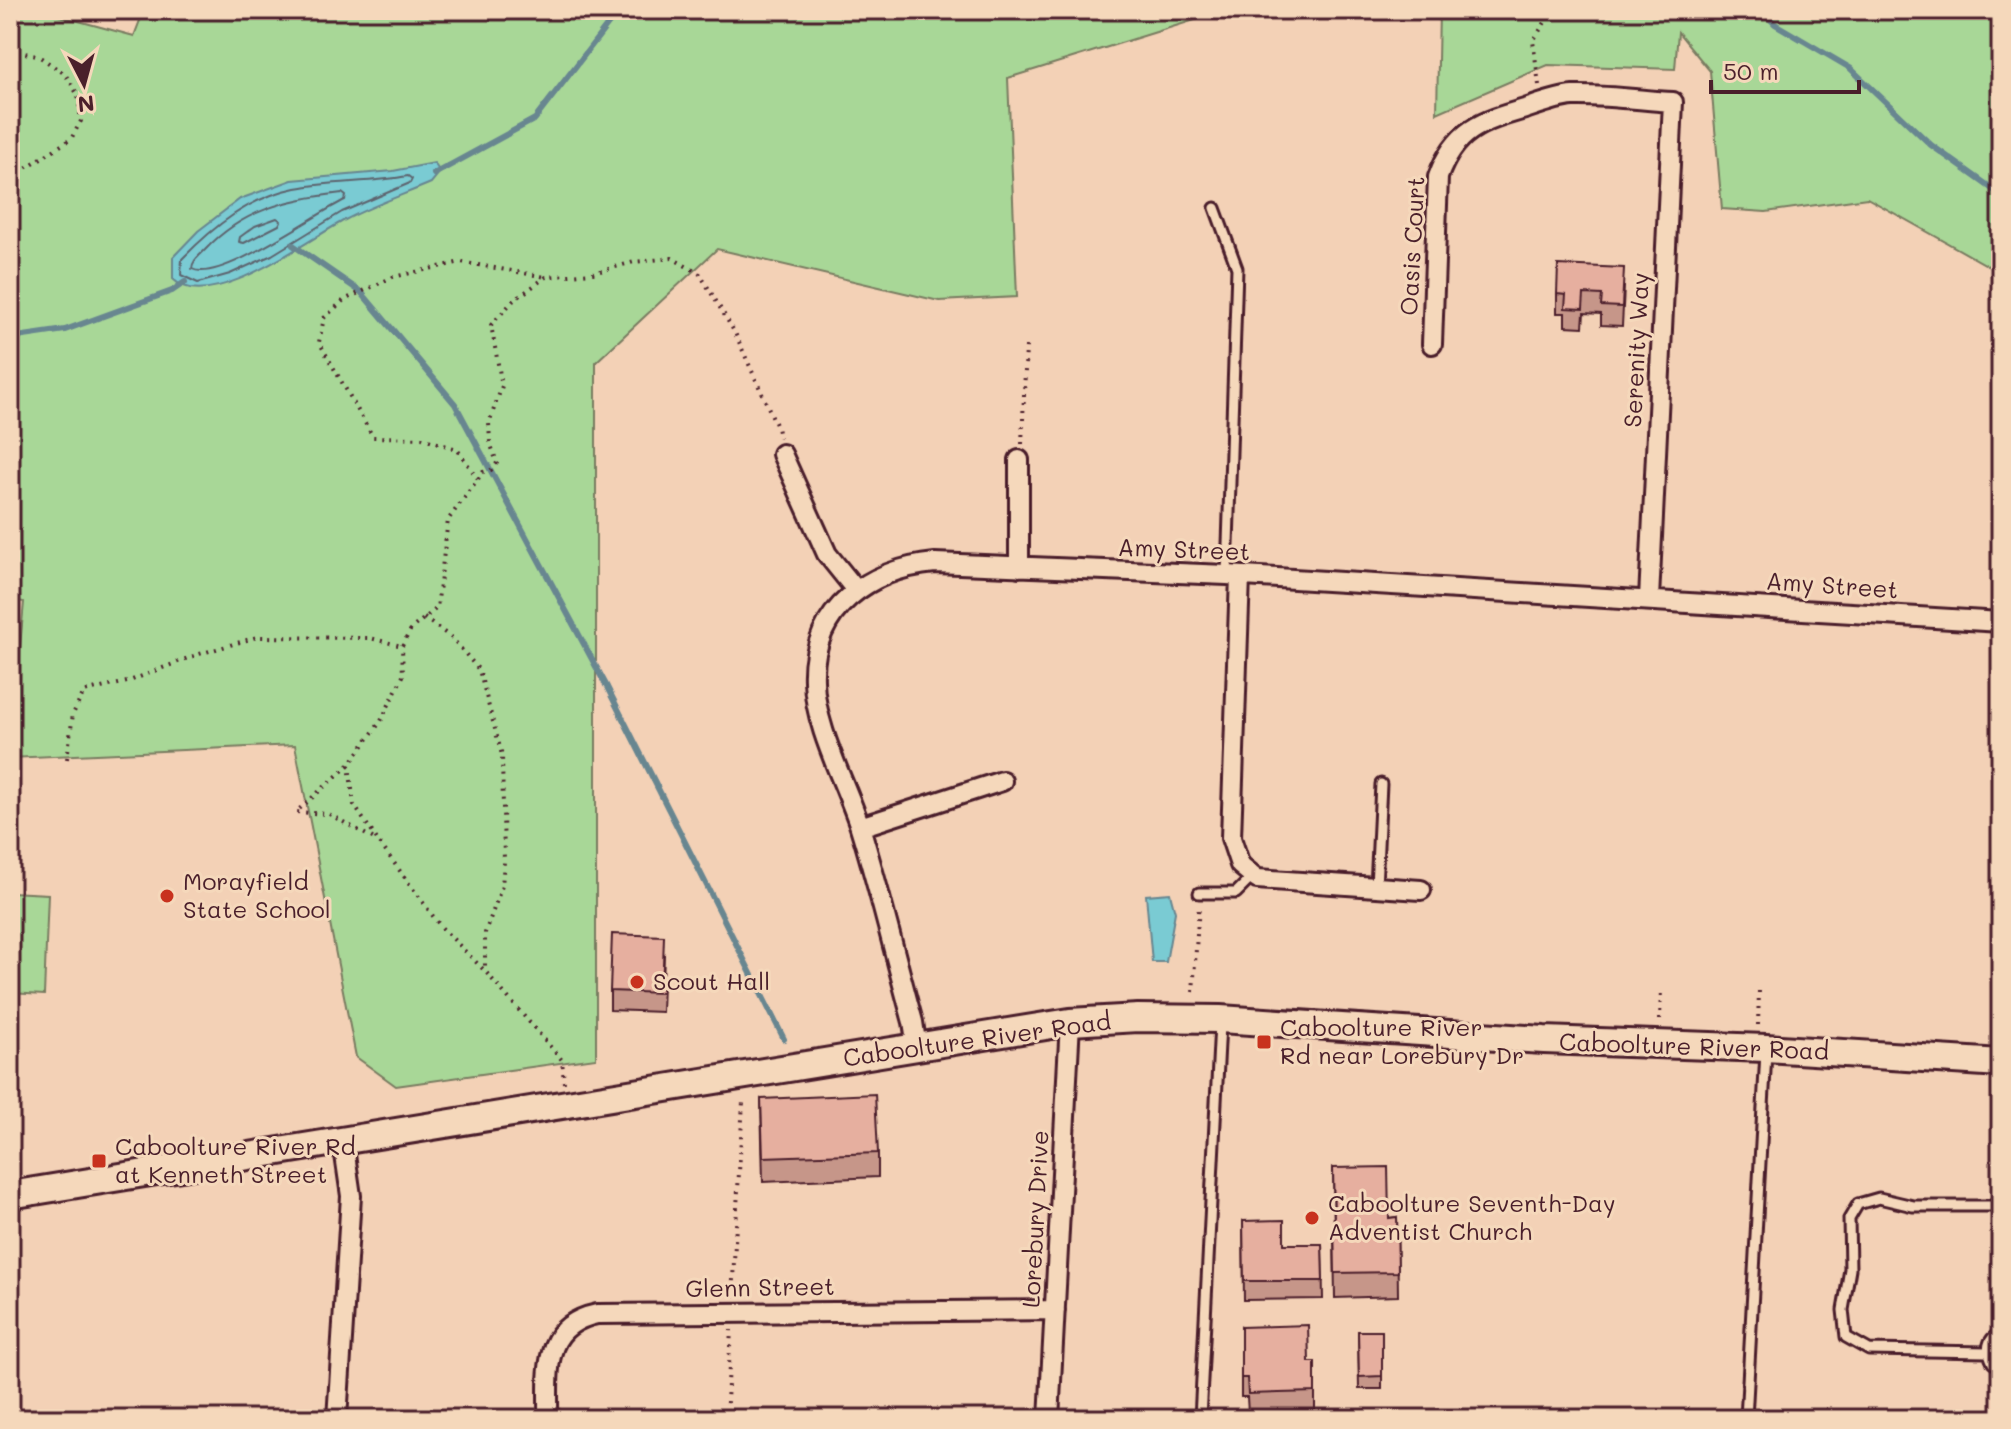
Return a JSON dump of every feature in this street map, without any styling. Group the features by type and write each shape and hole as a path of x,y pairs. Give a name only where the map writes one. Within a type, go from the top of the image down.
{"main road":[{"name":"Caboolture River Road","path":"10,1195 1070,1022 1138,1018 1220,1019 1544,1040 1762,1037 2001,1063"}],"street":[{"name":"Oasis Court","path":"1432,344 1438,177 1445,158 1457,141 1474,127 1572,96 1673,102"},
{"name":"Serenity Way","path":"1649,599 1673,102"},
{"path":"782,454 827,554 856,590"},
{"path":"1019,460 1019,567"},
{"name":"Amy Street","path":"917,1048 913,1022 860,827 821,719 814,683 815,653 841,604 856,590 893,570 935,563 1233,575 2001,622"},
{"path":"1233,575 1231,838 1240,865 1257,879 1421,890"},
{"path":"860,827 1002,781"},
{"name":"Lorebury Drive","path":"1049,1419 1070,1022"},
{"path":"337,1419 351,1196 343,1141"},
{"name":"Glenn Street","path":"548,1419 550,1355 555,1340 566,1326 578,1318 597,1314 1055,1310"}],"lane":[{"path":"1215,208 1237,268 1233,575"},
{"path":"1376,887 1381,784"},
{"path":"1199,893 1236,893 1253,876"},
{"path":"1200,1419 1208,1309 1220,1019"},
{"path":"1746,1419 1762,1037"},
{"path":"2001,1193 1996,1206 2001,1218"},
{"path":"1987,1352 1869,1350 1846,1337 1843,1310 1850,1269 1849,1219 1858,1204 1879,1198 1913,1206 1996,1206"},
{"path":"2001,1332 1993,1336 1987,1352 1993,1363 2001,1366"}],"path":[{"path":"1542,104 1533,41 1553,10"},
{"path":"10,49 40,57 65,74 78,95 81,121 71,139 24,169 10,173"},
{"path":"478,479 457,449 422,438 373,437 319,342 324,318 344,300 393,277 461,262 546,277 593,273 634,262 672,258 700,274 735,333 777,427 782,454"},
{"path":"378,841 329,814 296,812 349,765 381,721 403,676 402,646 411,629 437,608 448,520 483,472 491,470 497,463 490,442 489,423 502,386 491,325 513,301 546,277"},
{"path":"1019,460 1026,346"},
{"path":"424,618 452,638 479,670 502,755 504,862 502,886 485,933 485,971"},
{"path":"67,759 73,714 84,692 127,682 196,655 257,637 370,638 402,646"},
{"path":"349,765 354,805 378,841 441,927 485,971 562,1060 564,1083"},
{"path":"1193,992 1199,906 1209,901 1210,893"},
{"path":"1660,1020 1661,988"},
{"path":"1759,990 1762,1037"},
{"path":"726,1419 743,1101"}],"green space":[{"path":"10,10 38,10 134,36 144,10 1227,10 1008,78 1017,297 939,301 717,249 596,362 596,1058 396,1086 356,1057 295,745 10,758 24,602 10,600"},
{"path":"1439,10 2001,10 2001,273 1867,198 1766,212 1722,209 1710,71 1678,32 1675,69 1548,65 1437,113"},
{"path":"10,892 48,894 44,995 10,993"}],"water":[{"path":"434,163 440,172 431,183 356,215 259,270 210,288 189,288 173,279 173,257 198,231 240,199 292,180 393,171"},
{"path":"1170,893 1175,912 1166,962 1152,962 1146,895"}],"building":[{"path":"1558,265 1624,268 1622,307 1601,306 1602,295 1584,294 1583,309 1565,308 1566,295 1557,294"},
{"name":"Scout Hall","path":"612,934 664,936 662,993 610,991"},
{"path":"875,1094 878,1153 763,1157 761,1099"},
{"path":"1388,1167 1389,1218 1397,1217 1398,1272 1335,1273 1333,1168"},
{"path":"1284,1220 1284,1244 1322,1244 1323,1281 1244,1281 1243,1221"},
{"path":"1308,1325 1309,1362 1315,1362 1315,1392 1248,1394 1247,1378 1241,1378 1241,1327"},
{"path":"1358,1331 1382,1331 1382,1376 1359,1377"}],"waterway":[{"path":"434,174 535,119 619,10"},
{"path":"1761,10 1775,24 1850,68 1931,145 2001,195"},
{"path":"293,245 361,292 455,404 607,687 784,1039"},
{"path":"10,338 65,330 172,291 185,282"}],"place":[{"name":"Morayfield State School","path":"167,896"},
{"name":"Scout Hall","path":"637,982"},
{"name":"Caboolture River Rd near Lorebury Dr","path":"1264,1042"},
{"name":"Caboolture River Rd at Kenneth Street","path":"99,1161"},
{"name":"Caboolture Seventh-Day Adventist Church","path":"1312,1218"}]}
